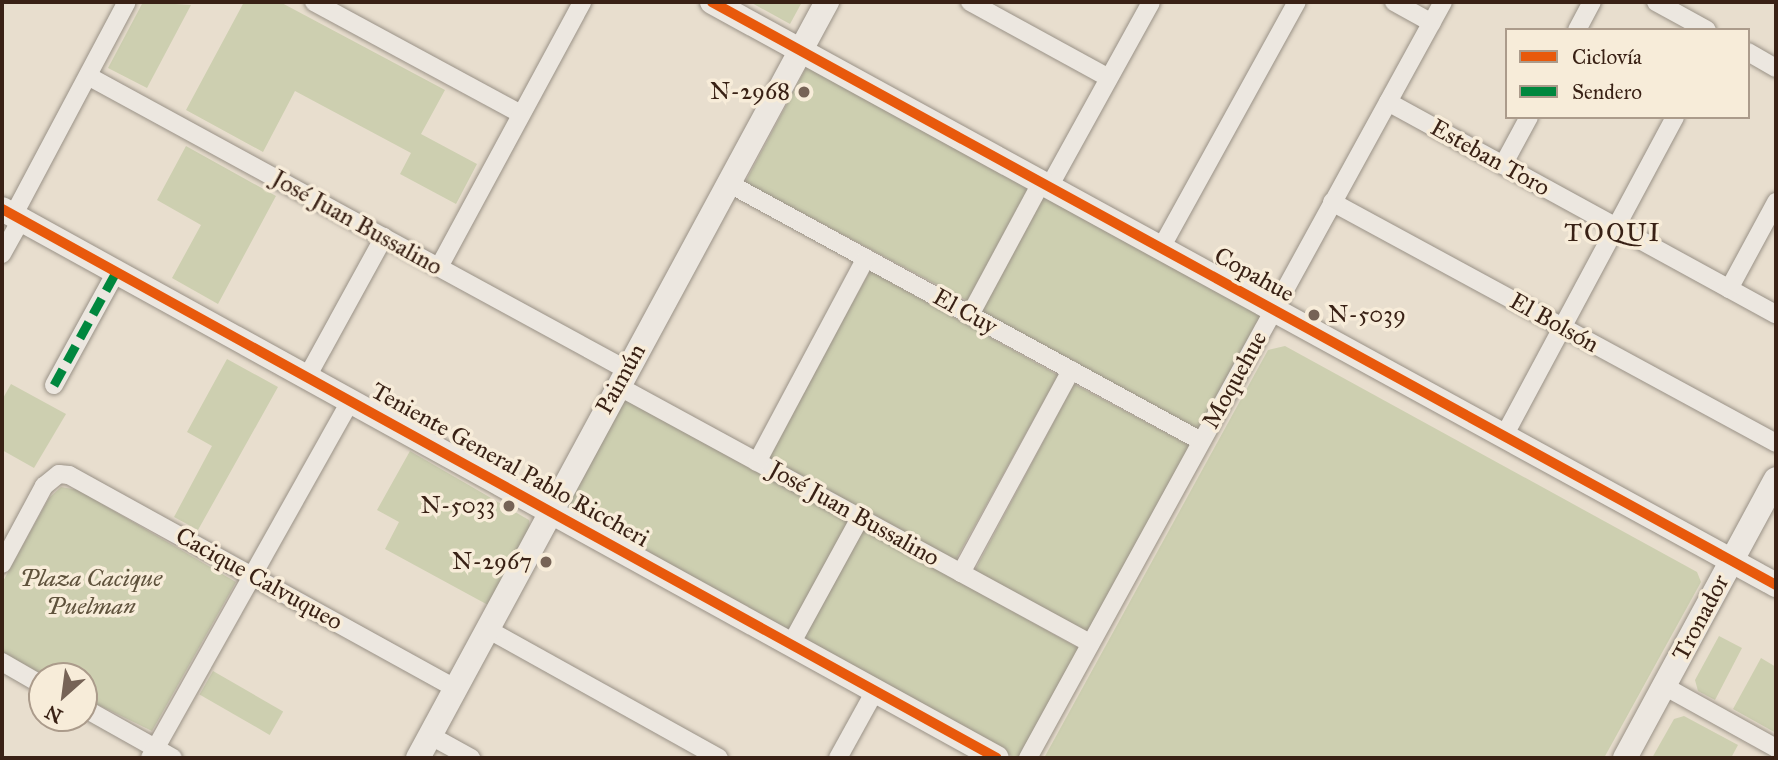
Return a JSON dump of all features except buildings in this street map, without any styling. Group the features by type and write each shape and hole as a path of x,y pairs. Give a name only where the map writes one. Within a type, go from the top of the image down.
{"street":[{"path":"2,254 12,215 128,2"},
{"path":"314,2 521,114"},
{"path":"439,267 582,2"},
{"name":"Copahue","path":"712,2 1776,585"},
{"name":"Paimún","path":"418,758 827,2"},
{"path":"971,2 1000,9 1109,78"},
{"path":"970,315 1152,2"},
{"path":"1161,248 1297,2"},
{"path":"1394,2 1432,23"},
{"name":"Moquehue","path":"1028,758 1443,2"},
{"path":"1578,28 1592,2"},
{"path":"1662,3 1704,28"},
{"path":"1750,53 1776,68"},
{"name":"José Juan Bussalino","path":"88,76 439,267 757,462 1090,643"},
{"name":"Esteban Toro","path":"1388,102 1776,314"},
{"path":"1503,165 1528,119"},
{"path":"1504,436 1674,119"},
{"name":"El Cuy","path":"729,183 1201,441"},
{"name":"El Bolsón","path":"1332,202 1776,443"},
{"path":"1729,289 1776,202"},
{"name":"Teniente General Pablo Riccheri","path":"12,215 997,758"},
{"path":"307,377 383,237"},
{"path":"757,462 866,258"},
{"path":"54,385 116,272"},
{"path":"961,573 1070,370"},
{"path":"152,753 350,401"},
{"name":"Cacique Calvuqueo","path":"2,563 44,486 59,474 77,479 457,689"},
{"name":"Tronador","path":"1625,758 1776,479"},
{"path":"791,644 860,518"},
{"path":"489,630 719,758"},
{"path":"2,662 28,677"},
{"path":"1664,686 1776,748"},
{"path":"838,758 875,691"},
{"path":"98,717 152,753 173,758"},
{"path":"431,736 471,758"}],"green space":[{"path":"143,2 191,5 147,88 108,68"},
{"path":"244,2 280,2 445,90 421,134 477,164 456,204 400,174 411,153 295,91 263,152 186,110"},
{"path":"750,2 802,2 790,24"},
{"path":"807,66 1032,186 970,302 745,183"},
{"path":"186,146 276,196 218,304 172,278 201,225 157,200"},
{"path":"1044,194 1262,315 1197,432 979,311"},
{"path":"870,271 1058,375 954,562 766,458"},
{"path":"1285,346 1697,572 1701,582 1604,758 1044,758 1268,350"},
{"path":"227,359 278,387 198,530 174,517 212,446 187,432"},
{"path":"11,384 66,414 34,468 2,450 2,400"},
{"path":"1074,384 1191,446 1091,634 974,572"},
{"path":"626,397 851,522 790,632 565,507"},
{"path":"410,451 529,520 530,529 488,605 385,549 399,522 377,510"},
{"name":"Plaza Cacique Puelman","path":"61,487 78,490 236,582 152,731 98,705 98,662 28,662 28,667 2,652 2,583 49,498"},
{"path":"862,528 1079,648 1018,758 1015,758 800,639"},
{"path":"1719,636 1742,648 1715,700 1698,691 1695,680"},
{"path":"1761,658 1776,667 1776,733 1733,709"},
{"path":"213,671 283,712 270,735 200,694"},
{"path":"1684,716 1738,745 1731,758 1652,758 1674,719"}],"marked path":[{"path":"54,385 116,272"}],"cycle path":[{"path":"712,2 1776,585"},
{"path":"2,209 997,758"}],"place":[{"name":"N-2968","path":"804,92"},
{"name":"N-5039","path":"1314,315"},
{"name":"N-5033","path":"509,506"},
{"name":"N-2967","path":"546,562"}],"district":[{"name":"TOQUI","path":"1613,233"}]}
